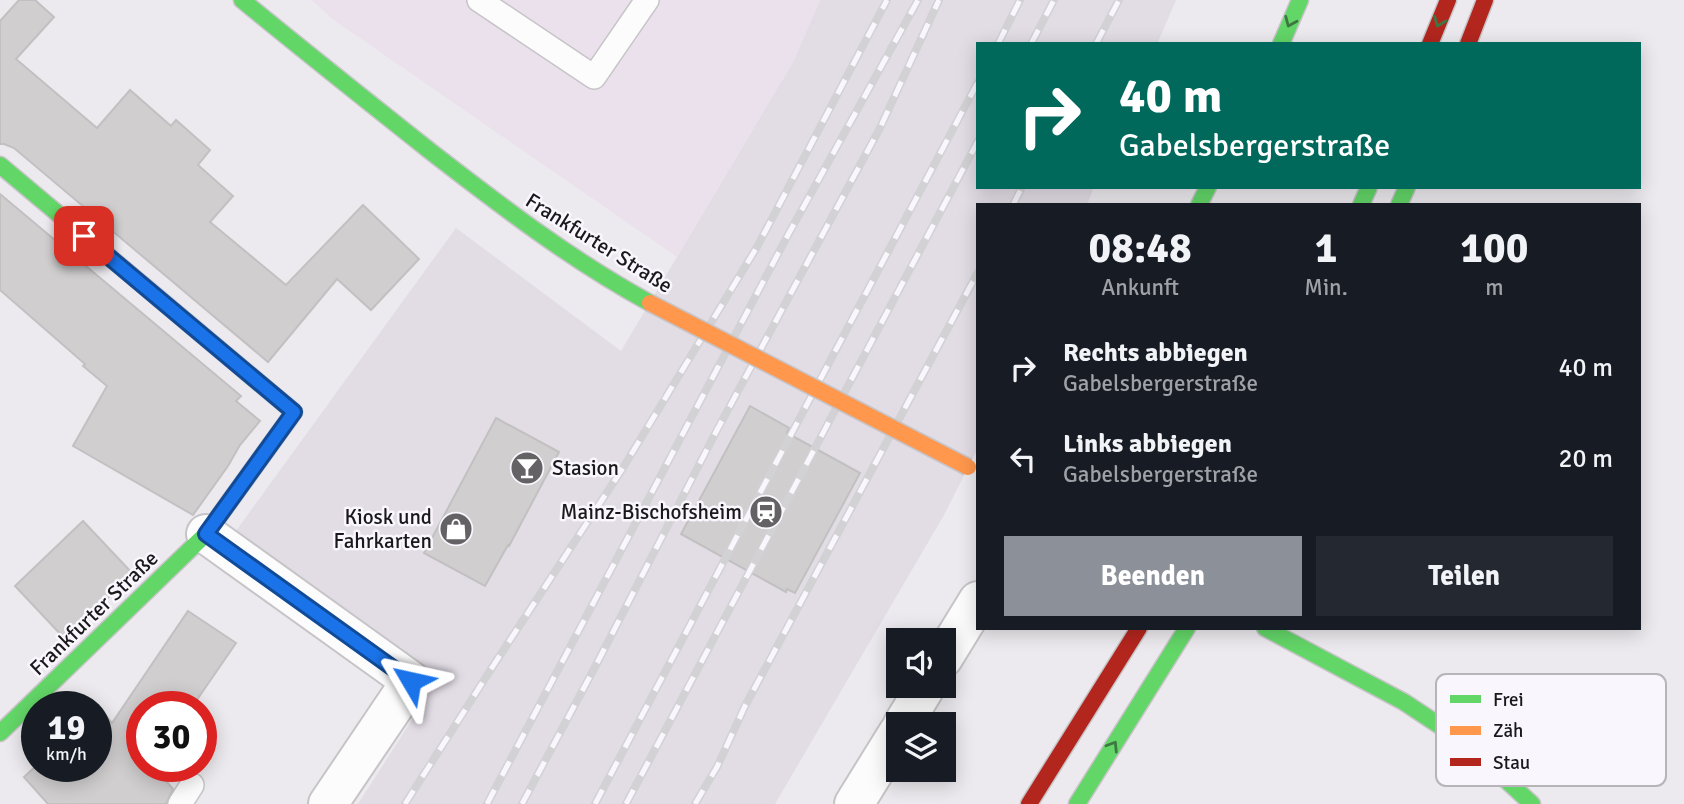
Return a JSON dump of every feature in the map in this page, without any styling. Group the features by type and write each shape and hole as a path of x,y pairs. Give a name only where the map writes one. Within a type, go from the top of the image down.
{"main road":[{"name":"Frankfurter Straße","path":"242,0 496,202 623,289 973,470"},
{"path":"1282,42 1300,0"},
{"path":"1431,42 1448,0"},
{"path":"1469,42 1485,0"},
{"name":"Frankfurter Straße","path":"0,165 294,412 211,528 0,733"},
{"path":"1029,804 1138,630"},
{"path":"1077,804 1186,630"},
{"path":"1269,630 1404,702 1436,723"},
{"path":"1513,786 1532,804"}],"street":[{"path":"211,528 411,681 328,804"},
{"path":"956,637 976,604"},
{"path":"854,804 886,752"}],"lane":[{"path":"479,0 594,77 647,0"}],"shaded area":[{"path":"312,0 820,0 793,62 677,257 331,18"},
{"path":"820,0 1176,0 1158,42 976,42 976,189 1093,189 1088,203 976,203 976,452 944,515 775,804 358,804 435,684 233,535 456,228 621,351 793,62"}],"building":[{"path":"19,0 35,0 54,17 16,59 97,128 130,90 171,126 176,120 210,150 198,165 233,196 210,222 286,285 363,205 419,259 371,310 337,279 268,362 14,148 0,144 0,21"},
{"path":"0,194 241,396 236,401 260,421 240,445 193,515 73,446 107,386 0,290"},
{"path":"750,406 789,428 787,433 860,473 795,593 787,589 786,592 681,534"},
{"name":"Mainz-Bischofsheim","path":"496,418 559,452 485,586 424,553"},
{"path":"83,521 133,574 65,639 15,586"},
{"path":"188,611 236,643 203,691 134,691"},
{"path":"126,702 126,782 167,782 173,789 166,804 48,804 28,782 112,782 112,723"}],"railway":[{"path":"405,804 621,471 757,247 887,0"},
{"path":"487,804 789,233 918,0"},
{"path":"522,804 717,430 880,128 939,0"},
{"path":"999,42 1020,0"},
{"path":"1032,42 1054,0"},
{"path":"1097,42 1119,0"},
{"path":"595,804 976,86"},
{"path":"626,804 976,145"},
{"path":"1014,203 1021,189"},
{"path":"695,804 976,276"}],"traffic: fast":[{"path":"242,0 510,212 564,251 650,303"},
{"path":"1282,42 1300,0"},
{"path":"0,165 294,412 206,534 0,733"},
{"path":"1200,203 1207,189"},
{"path":"1362,203 1368,189"},
{"path":"1400,203 1406,189"},
{"path":"1077,804 1186,630"},
{"path":"1269,630 1404,702 1436,723"},
{"path":"1513,786 1532,804"}],"traffic: jam":[{"path":"1431,42 1448,0"},
{"path":"1469,42 1485,0"},
{"path":"1029,804 1138,630"}],"traffic: slow":[{"path":"650,303 968,467"}],"place":[{"name":"Stasion","path":"527,468"},
{"name":"Mainz-Bischofsheim","path":"766,512"},
{"name":"Kiosk und Fahrkarten","path":"456,529"}],"route":[{"path":"84,236 294,412 206,534 411,681"}]}
